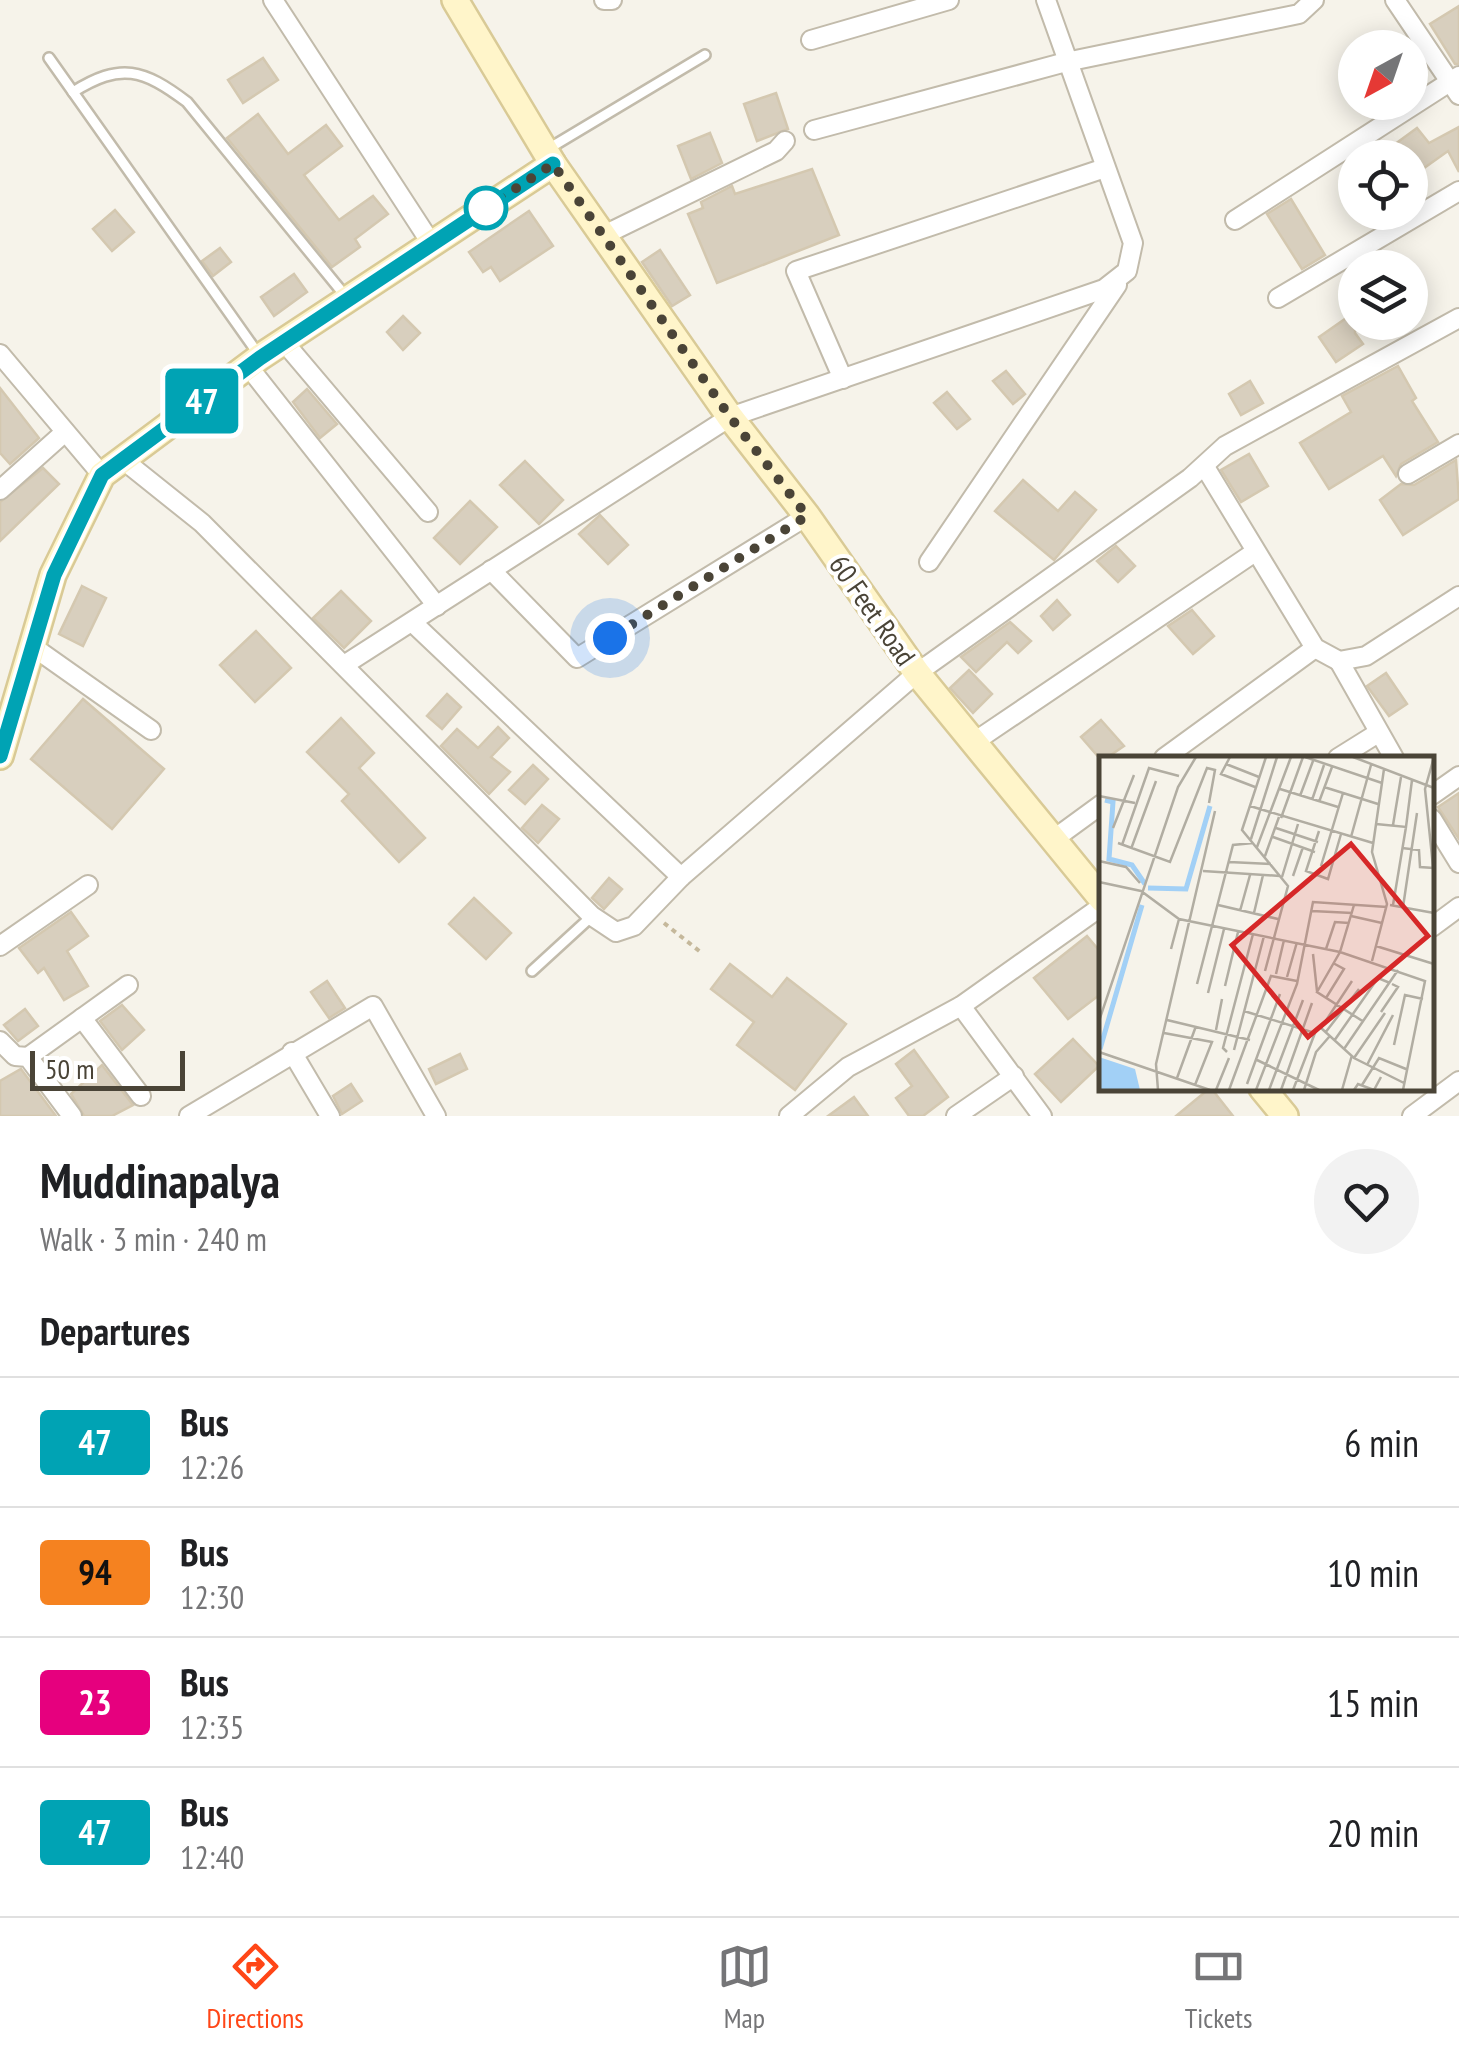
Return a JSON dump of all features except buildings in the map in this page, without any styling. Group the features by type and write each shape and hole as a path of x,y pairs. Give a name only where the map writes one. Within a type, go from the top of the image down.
{"street":[{"path":"273,0 431,243"},
{"name":"60 Feet Road","path":"455,0 549,157 730,417 807,516 917,673 1099,898"},
{"path":"604,0 612,0"},
{"path":"810,40 948,0"},
{"path":"929,562 1127,271 1133,243 1046,0"},
{"path":"814,130 1066,62 1299,14 1314,0"},
{"path":"1235,220 1456,84 1396,0"},
{"path":"602,236 776,151 785,141"},
{"path":"0,756 54,575 112,467 254,362 349,300 549,157"},
{"path":"843,378 796,272 1105,168"},
{"path":"1278,298 1459,191"},
{"path":"344,665 730,417 1104,289 1127,271"},
{"path":"2,360 65,432 112,467 202,523 592,916 616,932 634,926 681,877 917,673 1205,467 1225,446 1459,318"},
{"path":"284,342 428,512"},
{"path":"254,362 437,606"},
{"path":"0,490 65,432"},
{"path":"1408,474 1459,444"},
{"path":"1205,467 1315,648 1339,661 1393,756"},
{"path":"492,570 577,658 807,516"},
{"path":"974,742 1255,552"},
{"path":"1339,661 1366,656 1459,596"},
{"path":"412,622 681,877"},
{"path":"32,646 151,730"},
{"path":"1167,756 1315,648"},
{"path":"1341,756 1378,734"},
{"path":"1434,794 1459,776"},
{"path":"1054,839 1099,806"},
{"path":"1434,822 1459,863"},
{"path":"0,946 88,885"},
{"path":"789,1116 848,1066 962,1006 1099,904"},
{"path":"1434,926 1459,907"},
{"path":"0,1041 15,1056 28,1057 128,985"},
{"path":"190,1116 373,1006 436,1116"},
{"path":"962,1006 1042,1116"},
{"path":"82,1018 140,1096"},
{"path":"292,1052 330,1116"},
{"path":"28,1057 72,1116"},
{"path":"956,1116 1014,1076"},
{"path":"1412,1116 1459,1082"},
{"path":"1264,1091 1285,1116"}],"lane":[{"path":"549,157 705,55"},
{"path":"50,58 254,362"},
{"path":"73,92 105,72 134,72 161,83 187,102 349,300"},
{"path":"532,971 592,916"}],"path":[{"path":"648,910 703,954"}],"bus line":[{"name":"47","path":"0,756 54,575 102,475 260,358 553,164"}],"route":[{"path":"486,208 553,164 730,417 807,516 610,638"}]}
